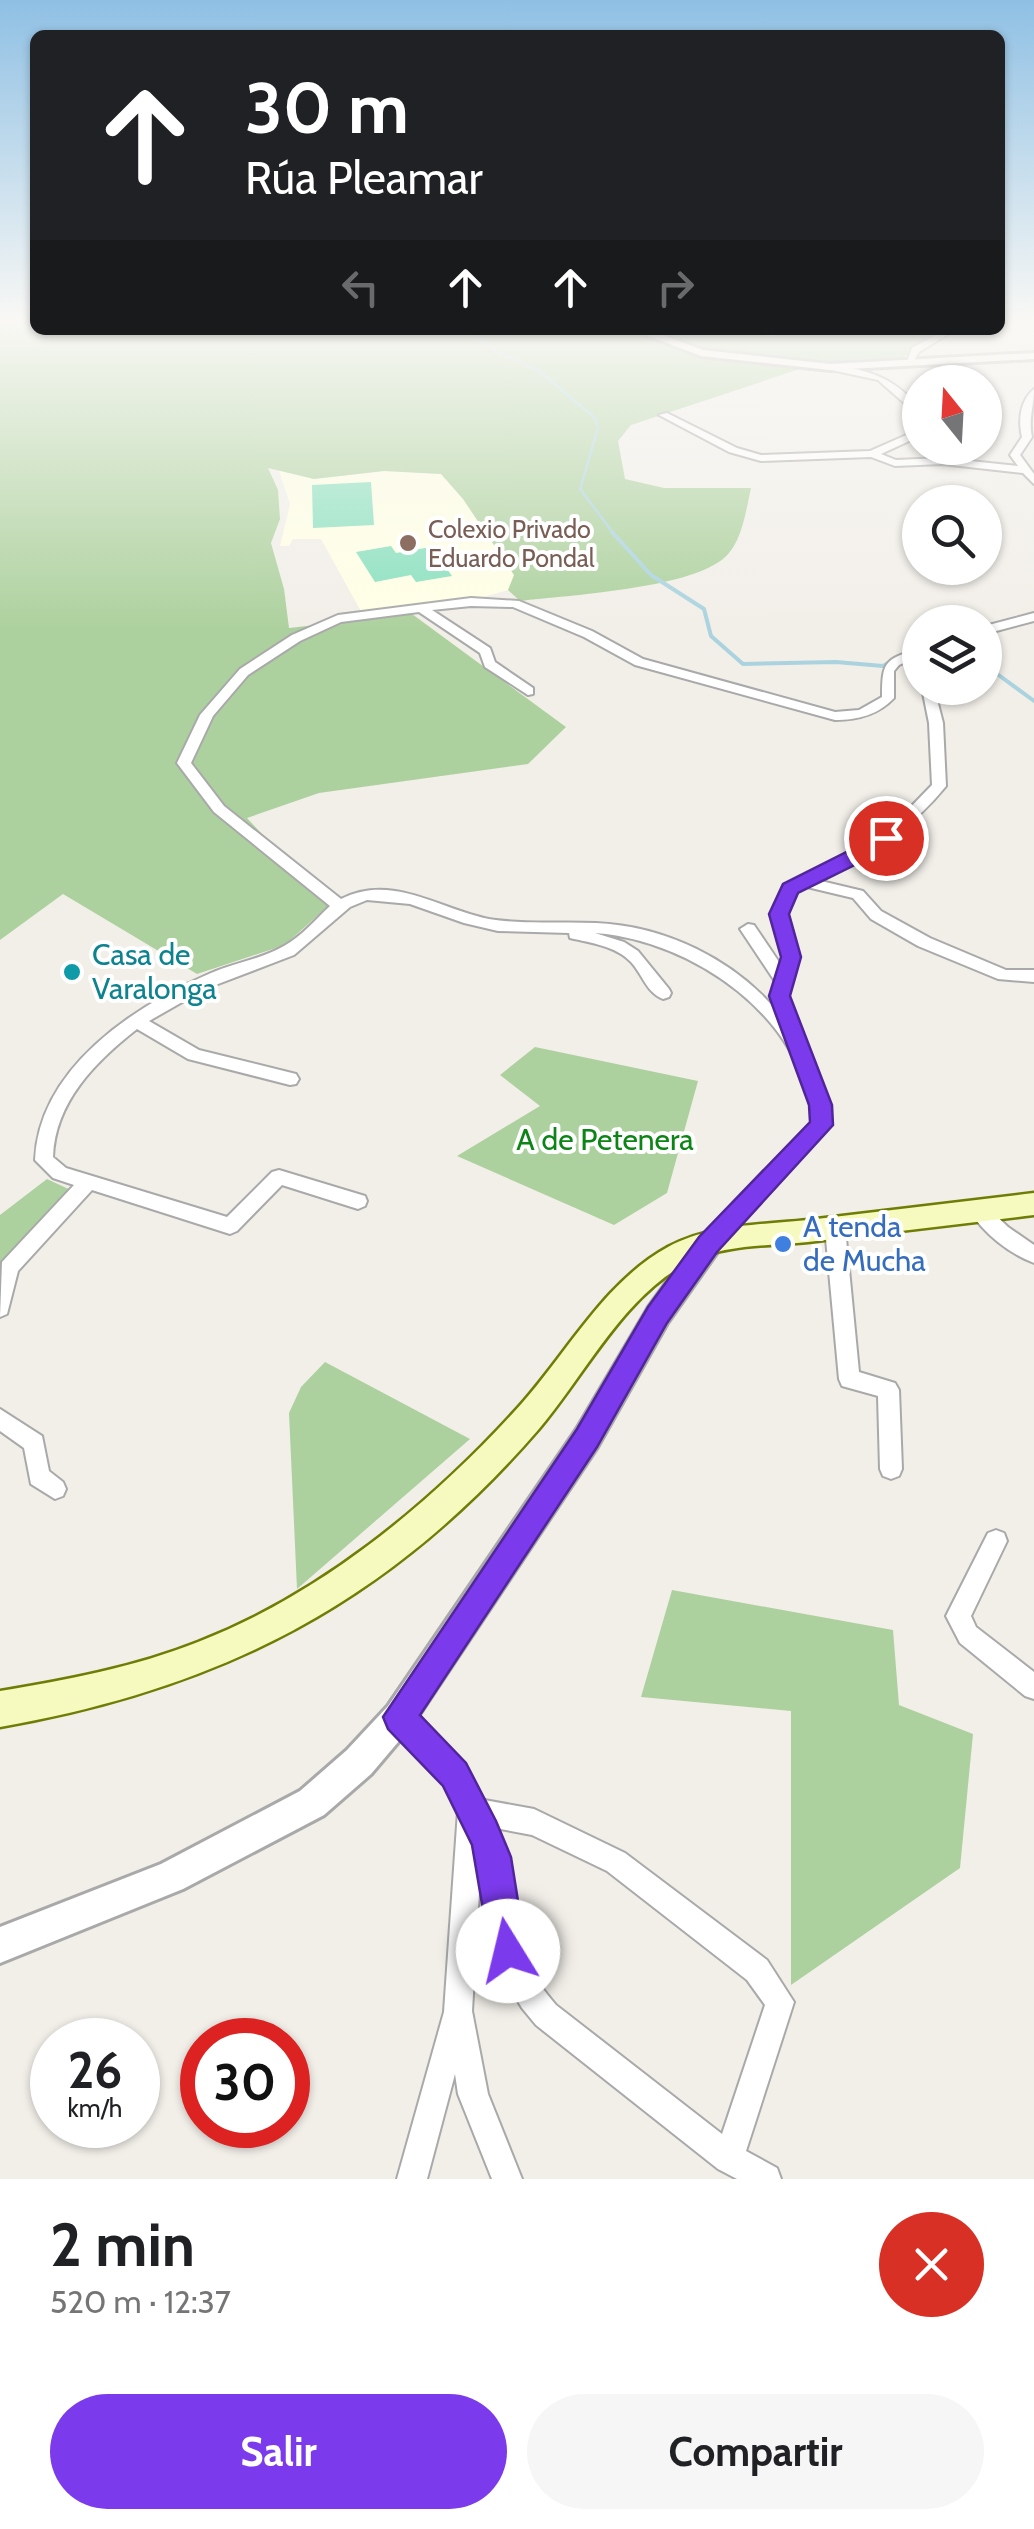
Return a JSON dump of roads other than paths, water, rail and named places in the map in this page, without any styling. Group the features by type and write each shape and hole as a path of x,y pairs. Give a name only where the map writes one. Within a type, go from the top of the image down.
{"main road":[{"path":"0,1708 68,1698 200,1659 277,1622 371,1561 461,1487 526,1421 650,1275 678,1254 728,1231 836,1228 1034,1204"}],"street":[{"path":"681,424 733,450 761,458 872,454 902,440"},
{"path":"1023,424 1027,437 1015,455 1034,481"},
{"path":"872,454 895,463 942,461 1023,470"},
{"path":"339,906 219,809 184,763 206,715 244,672 296,638 338,620 471,602 515,604 588,634 639,662 835,716 852,717 878,707 888,698 888,670 902,660"},
{"path":"419,608 486,652 489,664 528,691"},
{"path":"1002,625 1034,616"},
{"path":"0,1946 170,1877 312,1803 360,1762 399,1717 587,1438 658,1315 822,1125 820,1105 780,996 791,957 779,914 790,889 864,853 907,823 939,786 932,705"},
{"path":"805,882 858,894 876,915 924,942 988,969 1004,975 1034,976"},
{"path":"358,1200 279,1177 230,1226 60,1173 44,1160 42,1144 70,1082 140,1021 168,1000 288,951 322,926 339,906 362,896 388,894 429,902 484,923 635,931 673,943 745,988 799,1050"},
{"path":"542,927 590,937 630,953 650,983 663,993"},
{"path":"748,930 784,983"},
{"path":"140,1021 145,1028 194,1055 290,1079"},
{"path":"0,1308 9,1268 89,1181"},
{"path":"979,1211 1001,1233 1034,1255"},
{"path":"836,1228 849,1379 888,1390 891,1469"},
{"path":"0,1419 34,1443 39,1477 54,1489"},
{"path":"996,1541 958,1616 968,1635 1034,1687"},
{"path":"399,1717 454,1775 494,1857 508,1951 526,1995 546,2015 729,2158 766,2179"},
{"path":"412,2179 458,2012 471,1810"},
{"path":"471,1810 534,1822 616,1862 757,1970 780,2002 729,2158"},
{"path":"458,2012 473,2094 507,2179"}],"waterway":[{"path":"597,424 580,489 614,534"},
{"path":"612,532 651,575 704,609 711,636 743,664 836,662 883,666 895,659"},
{"path":"1002,677 1034,701"}],"place":[{"name":"Colexio Privado Eduardo Pondal","path":"408,543"},
{"name":"Casa de Varalonga","path":"72,972"},
{"name":"A tenda de Mucha","path":"783,1244"}],"park label":[{"name":"A de Petenera","path":"605,1140"}]}
